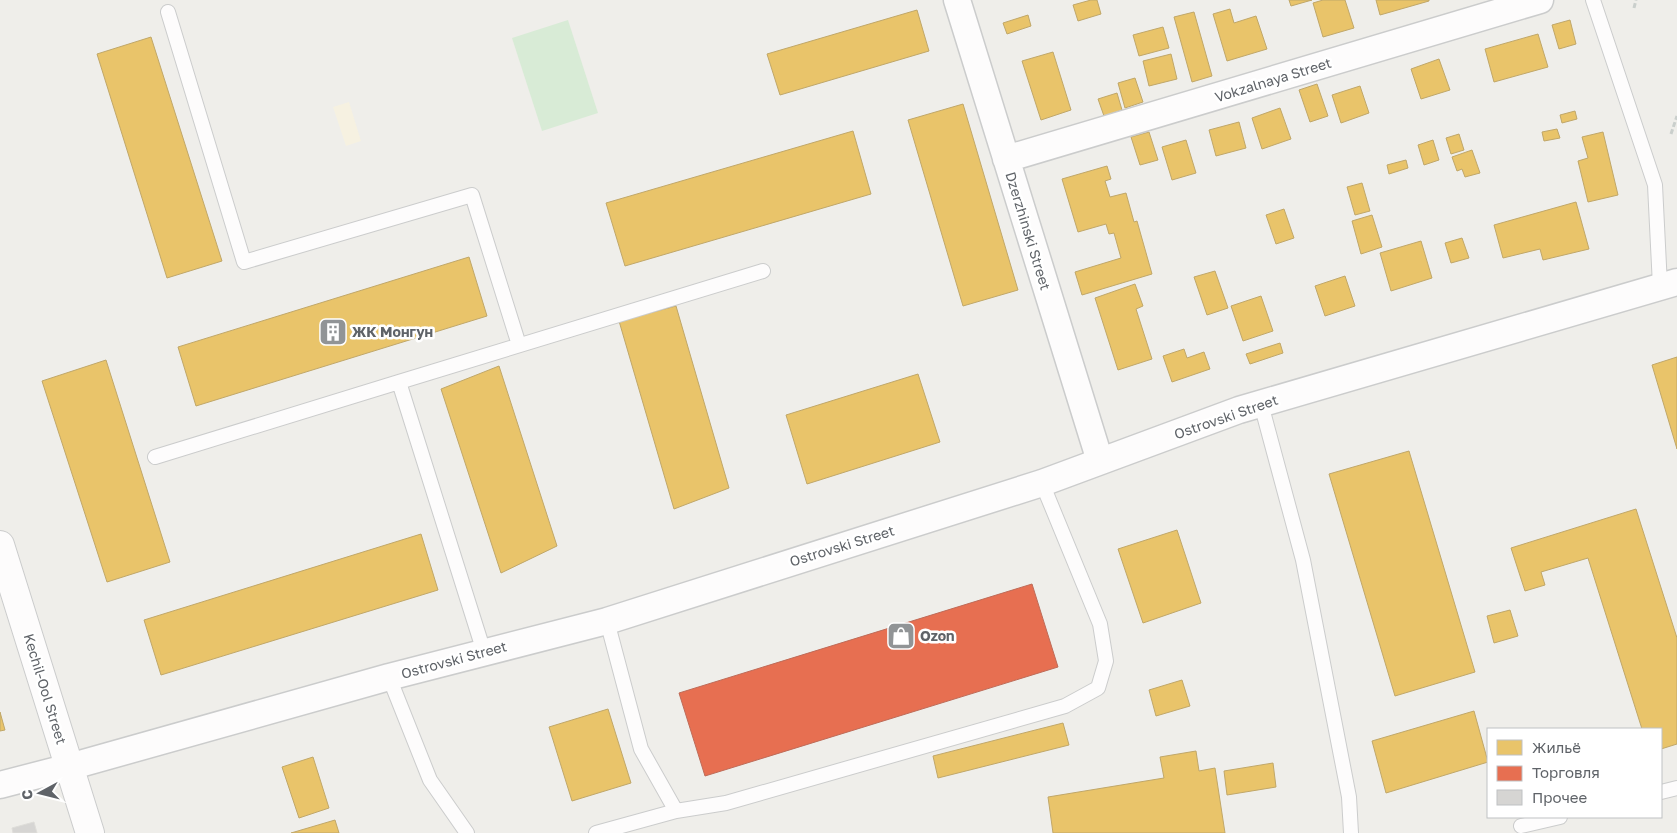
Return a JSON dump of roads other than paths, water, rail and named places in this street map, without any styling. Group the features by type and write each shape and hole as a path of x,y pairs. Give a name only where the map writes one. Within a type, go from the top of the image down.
{"street":[{"name":"Dzerzhinski Street","path":"957,0 1100,461"},
{"name":"Vokzalnaya Street","path":"1006,159 1540,0"},
{"name":"Ostrovski Street","path":"0,784 69,767 389,677 606,621 1042,483 1239,410 1669,284"},
{"name":"Kechil-Ool Street","path":"0,545 90,833"}],"lane":[{"path":"1594,0 1655,185 1669,284"},
{"path":"168,12 244,262 472,195 519,346"},
{"path":"155,457 763,271"},
{"path":"398,382 484,652"},
{"path":"1261,404 1303,560 1348,797 1351,833"},
{"path":"596,833 676,811 726,803 1065,706 1098,688 1106,661 1100,624 1042,483"},
{"path":"606,621 641,749 676,811"},
{"path":"389,677 430,780 467,833"},
{"path":"1662,792 1677,788"},
{"path":"1521,826 1556,818"}],"place":[{"name":"ЖК Монгун","path":"333,332"},
{"name":"Ozon","path":"901,636"}]}
